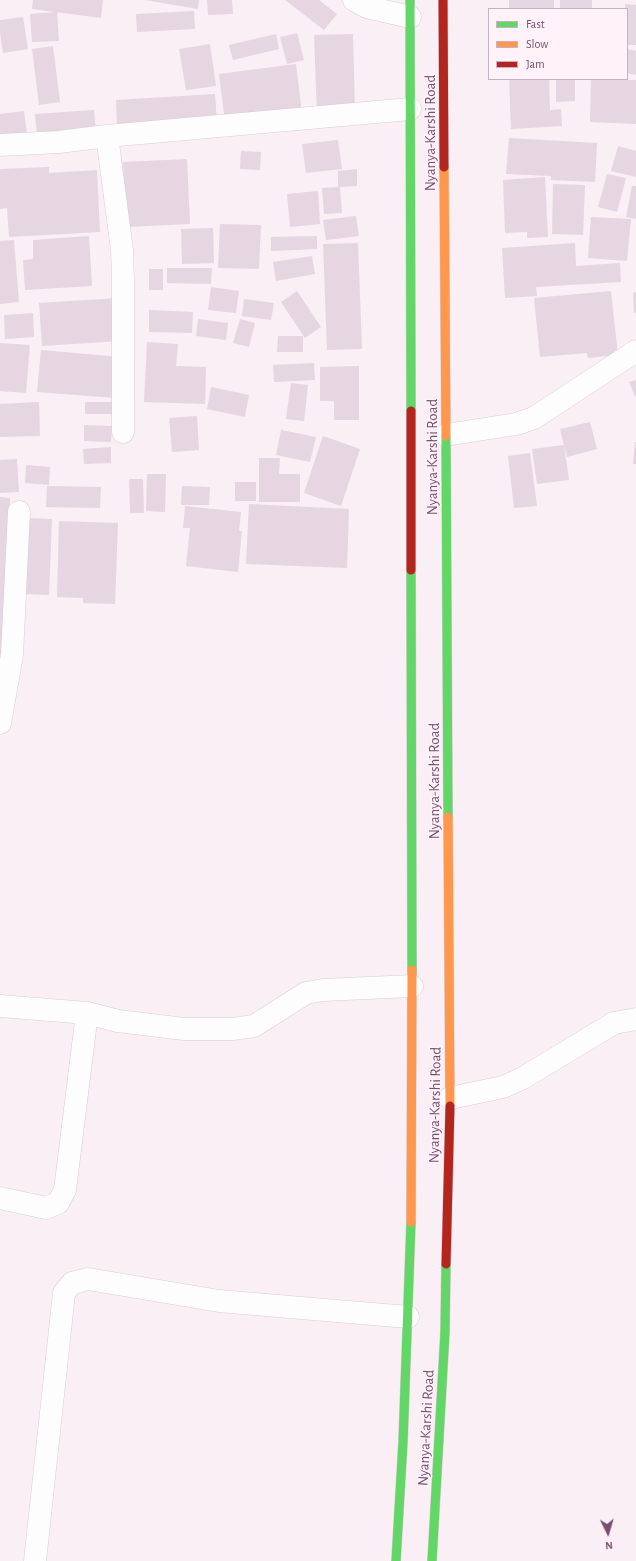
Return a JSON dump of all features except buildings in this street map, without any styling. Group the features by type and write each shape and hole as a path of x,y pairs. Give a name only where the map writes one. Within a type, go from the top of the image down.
{"main road":[{"name":"Nyanya-Karshi Road","path":"432,1561 445,1332 450,1098 443,0"},
{"name":"Nyanya-Karshi Road","path":"396,1561 404,1442 412,1198 410,8"}],"street":[{"path":"354,0 367,7 410,8"},
{"path":"0,145 58,142 107,136 410,109"},
{"path":"107,136 122,250 123,432"},
{"path":"446,435 516,424 534,418 636,351"},
{"path":"0,723 12,655 19,512"},
{"path":"0,1006 87,1014 144,1025 184,1030 233,1029 254,1026 306,993 323,990 412,986"},
{"path":"0,1198 46,1208 58,1203 65,1190 87,1014"},
{"path":"450,1098 503,1087 523,1078 614,1023 636,1019"},
{"path":"35,1561 64,1293 72,1283 88,1279 219,1301 408,1317"}],"traffic: fast":[{"path":"410,0 411,411"},
{"path":"446,436 448,817"},
{"path":"411,570 412,970"},
{"path":"396,1561 403,1442 411,1222"},
{"path":"432,1561 445,1332 446,1264"}],"traffic: slow":[{"path":"444,167 446,436"},
{"path":"448,817 450,1106"},
{"path":"411,1222 412,970"}],"traffic: jam":[{"path":"443,0 444,167"},
{"path":"411,411 411,570"},
{"path":"446,1264 450,1106"}]}
